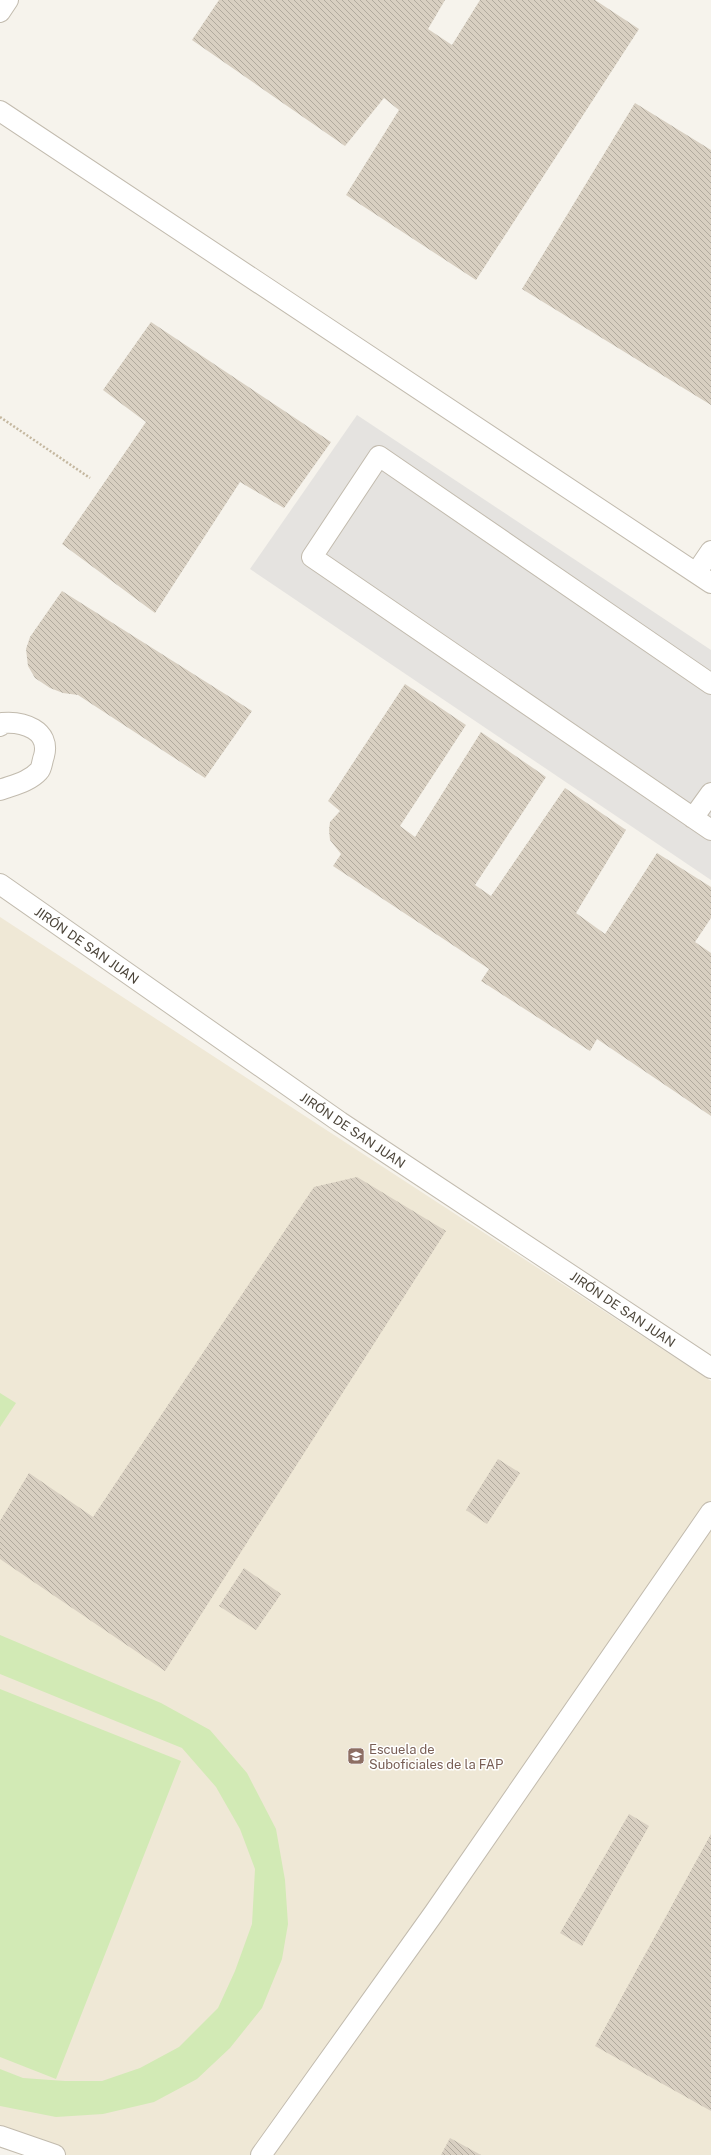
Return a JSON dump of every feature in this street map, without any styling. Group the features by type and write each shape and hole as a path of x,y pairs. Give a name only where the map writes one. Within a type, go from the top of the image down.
{"lane":[{"path":"0,12 8,0"},
{"path":"0,111 704,578 711,551"},
{"path":"711,684 379,456 312,557 711,830"},
{"path":"0,726 2,723 12,722 32,727 41,734 46,749 40,770 26,780 0,790"},
{"path":"693,818 711,793"},
{"name":"JIRÓN DE SAN JUAN","path":"0,884 340,1122 711,1368"},
{"path":"261,2155 434,1913 711,1512"},
{"path":"0,2136 55,2155"}],"path":[{"path":"0,417 90,478"}],"shaded area":[{"path":"357,415 711,650 711,880 250,569"},
{"name":"Escuela de Suboficiales de la FAP","path":"0,917 711,1381 711,2155 58,2155 0,2131"}],"green space":[{"path":"0,1393 16,1403 0,1427"},
{"path":"0,1635 161,1703 210,1730 247,1773 276,1829 285,1880 288,1924 282,1959 262,2008 230,2048 197,2079 154,2102 103,2114 56,2117 0,2106 0,2069 23,2078 65,2081 102,2081 140,2068 179,2047 218,2008 235,1971 252,1924 255,1869 240,1829 216,1787 182,1748 0,1674"},
{"path":"0,1689 181,1761 56,2079 0,2057"}],"building":[{"path":"219,0 445,0 428,29 452,45 480,0 595,0 639,29 476,280 346,195 399,110 384,98 345,146 192,40"},
{"path":"635,103 711,150 711,405 522,289"},
{"path":"151,322 331,442 284,508 240,482 155,613 62,544 146,422 103,390"},
{"path":"62,591 252,711 205,778 78,695 63,693 50,688 35,678 28,666 26,649 30,637"},
{"path":"405,684 466,725 400,826 415,837 481,732 546,777 475,885 491,896 565,788 626,830 576,913 605,934 657,853 711,887 711,918 695,942 711,953 711,1116 597,1039 590,1051 481,981 489,969 333,866 341,854 330,840 330,822 340,811 328,801"},
{"path":"357,1177 446,1231 165,1671 0,1559 0,1521 29,1473 93,1517 314,1187"},
{"path":"498,1459 520,1473 487,1524 466,1510"},
{"path":"244,1568 281,1594 256,1630 219,1606"},
{"path":"629,1814 649,1826 582,1946 560,1933"},
{"path":"711,1834 711,2111 595,2046"},
{"path":"450,2138 481,2155 441,2155"}],"place":[{"name":"Escuela de Suboficiales de la FAP","path":"356,1756"}]}
